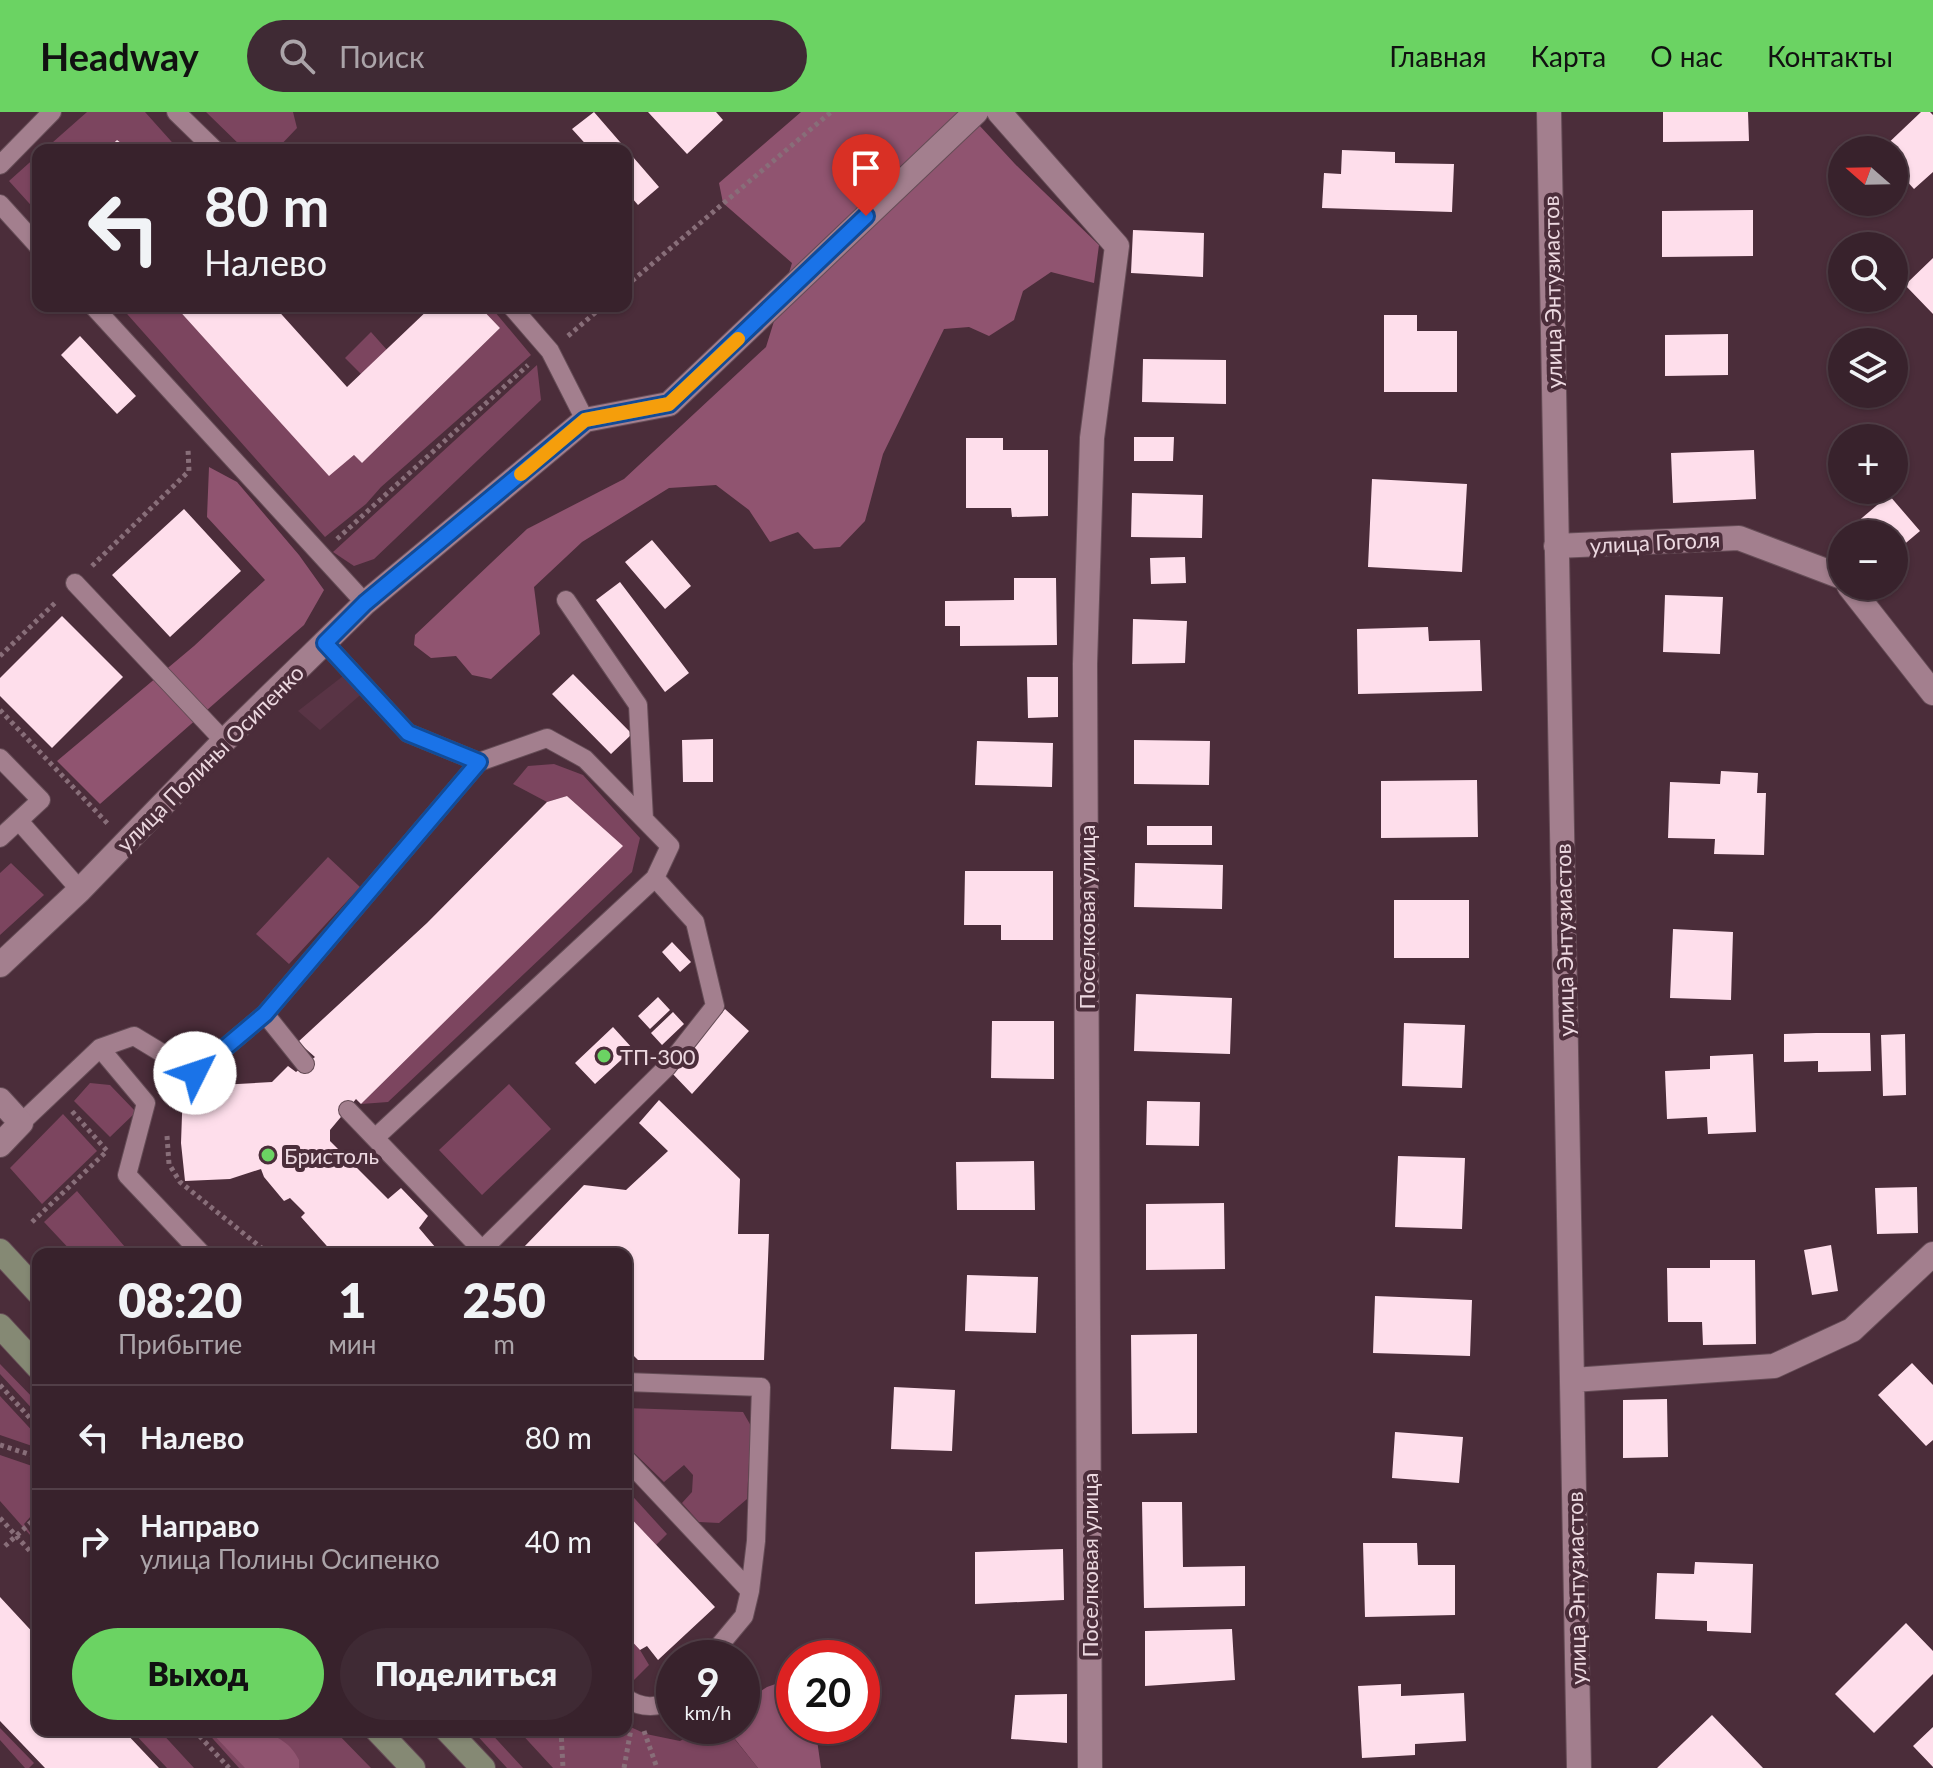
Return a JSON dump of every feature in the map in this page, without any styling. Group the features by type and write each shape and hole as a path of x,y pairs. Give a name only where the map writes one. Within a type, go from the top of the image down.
{"main road":[{"path":"0,1251 32,1286"},
{"path":"0,1326 32,1361"},
{"path":"383,1736 413,1768"},
{"path":"453,1736 483,1768"}],"street":[{"name":"улица Полины Осипенко","path":"0,965 80,890 224,741 365,603 585,420 669,404 976,112"},
{"name":"Поселковая улица","path":"999,112 1117,246 1092,438 1085,664 1090,1768"},
{"name":"улица Энтузиастов","path":"1549,112 1579,1768"},
{"name":"улица Гоголя","path":"1556,546 1739,538 1828,572"},
{"path":"1860,600 1933,693"},
{"path":"0,1100 21,1123 0,1145"},
{"path":"1573,1380 1774,1366 1852,1330 1933,1254"}],"lane":[{"path":"0,165 52,112"},
{"path":"176,112 209,144"},
{"path":"0,204 32,239"},
{"path":"99,312 365,603"},
{"path":"516,312 550,351 585,420"},
{"path":"75,583 224,741"},
{"path":"566,600 638,705 644,819"},
{"path":"325,643 408,733 479,762"},
{"path":"21,1123 100,1048 134,1036 195,1073 265,1014 479,762 547,738 585,759 670,846 655,878 375,1138"},
{"path":"0,758 41,800 0,838"},
{"path":"19,821 80,890"},
{"path":"487,1248 667,1067 715,1006 695,922 655,878"},
{"path":"265,1014 305,1064"},
{"path":"100,1048 146,1103 127,1175 196,1248"},
{"path":"348,1110 477,1248"},
{"path":"632,1382 761,1387 756,1541 750,1591 744,1616 724,1640"},
{"path":"632,1465 750,1591"},
{"path":"632,1702 656,1708"}],"path":[{"path":"632,281 831,112"},
{"path":"321,554 535,359 550,351 596,312"},
{"path":"0,710 108,825"},
{"path":"99,834 120,814"},
{"path":"32,1222 107,1151 69,1108"},
{"path":"166,1130 169,1164 180,1182 262,1248"},
{"path":"0,1385 32,1420"},
{"path":"0,1445 32,1455"},
{"path":"0,1518 32,1553"},
{"path":"5,1546 32,1521"},
{"path":"632,1706 657,1768"},
{"path":"200,1736 229,1768"},
{"path":"561,1736 563,1768"},
{"path":"624,1768 627,1736"}],"shaded area":[{"path":"87,112 145,112 174,144 123,144 117,140 113,144 51,144"},
{"path":"206,112 293,112 297,128 282,144 239,144"},
{"path":"801,112 967,112 1015,164 1099,245 1094,283 1051,272 1023,291 1014,320 989,336 969,327 944,329 883,454 865,521 840,547 814,549 798,532 770,542 749,510 716,485 669,488 582,542 534,587 540,634 491,679 472,675 456,656 431,658 414,645 415,635 527,529 624,479 766,347 792,263 723,203 719,183"},
{"path":"32,160 32,206 9,181"},
{"path":"125,312 180,312 329,475 354,455 362,463 500,328 485,312 495,312 531,355 381,487 366,504 325,537"},
{"path":"371,332 387,350 361,374 345,358"},
{"path":"537,365 541,400 374,559 354,566 333,552"},
{"path":"209,467 237,482 299,555 324,590 304,625 100,804 57,761 194,646 265,580 207,517"},
{"path":"347,673 366,690 320,730 298,711"},
{"path":"554,764 583,775 640,838 632,872 388,1102 361,1104 622,846 567,796 547,802 513,784 528,766"},
{"path":"328,857 360,887 289,964 256,934"},
{"path":"11,863 44,895 0,935 0,873"},
{"path":"90,1083 110,1085 136,1112 110,1137 74,1101"},
{"path":"509,1084 551,1129 482,1195 439,1150"},
{"path":"63,1114 97,1151 42,1204 10,1168"},
{"path":"77,1191 126,1248 68,1248 44,1222"},
{"path":"0,1364 32,1397 32,1409 0,1374"},
{"path":"0,1396 32,1431 32,1446 0,1435"},
{"path":"632,1408 743,1412 751,1426 747,1499 719,1523 699,1522 682,1503 692,1492 693,1475 684,1465 664,1482 632,1451"},
{"path":"0,1455 32,1466 32,1515 24,1524 32,1537 0,1501"},
{"path":"632,1496 667,1534 656,1545 632,1519"},
{"path":"632,1641 640,1650 649,1665 632,1682"},
{"path":"776,1684 776,1744 818,1744 821,1768 758,1768 739,1744 760,1744 760,1691"},
{"path":"0,1728 34,1763 29,1768 25,1768 0,1740"},
{"path":"632,1728 656,1736 656,1744 739,1744 758,1768 553,1768 524,1736 632,1736"},
{"path":"137,1736 165,1736 194,1768 167,1768"},
{"path":"210,1736 340,1736 371,1768 239,1768"},
{"path":"215,1736 274,1736 292,1749 299,1760 299,1768 245,1768"},
{"path":"478,1736 494,1736 523,1768 507,1768"}],"building":[{"path":"594,112 622,144 586,144 572,129"},
{"path":"648,112 716,112 723,120 687,154"},
{"path":"1663,112 1748,112 1749,141 1663,142"},
{"path":"1921,112 1933,115 1933,172 1914,189 1908,182 1908,136 1896,136"},
{"path":"1342,150 1395,152 1395,163 1454,164 1452,212 1322,208 1324,173 1341,174"},
{"path":"632,156 659,187 638,205 632,198"},
{"path":"1753,210 1753,256 1662,257 1662,211"},
{"path":"1133,230 1204,233 1203,277 1131,273"},
{"path":"1933,258 1933,314 1908,288 1908,282"},
{"path":"180,312 279,312 347,387 426,312 485,312 500,328 362,463 354,455 329,476"},
{"path":"1384,315 1417,315 1417,331 1457,331 1457,392 1384,392"},
{"path":"1728,334 1728,375 1665,376 1665,335"},
{"path":"80,336 136,396 117,414 61,355"},
{"path":"1143,359 1226,360 1226,404 1142,402"},
{"path":"1134,437 1174,437 1173,461 1134,461"},
{"path":"966,438 1003,438 1003,450 1048,450 1048,516 1012,517 1011,508 966,508"},
{"path":"1754,450 1756,499 1673,503 1671,453"},
{"path":"1372,479 1467,484 1462,572 1368,567"},
{"path":"1132,493 1203,495 1202,538 1131,537"},
{"path":"1878,504 1897,504 1920,531 1908,541 1908,520 1860,520"},
{"path":"184,509 241,571 170,637 112,575"},
{"path":"652,540 691,586 665,609 625,562"},
{"path":"1185,557 1186,583 1151,584 1150,558"},
{"path":"1014,578 1056,578 1057,645 960,646 960,626 945,626 945,601 1014,600"},
{"path":"620,582 689,673 665,692 596,600"},
{"path":"1665,595 1723,597 1720,654 1663,652"},
{"path":"62,616 123,677 52,748 0,696 0,678"},
{"path":"1133,619 1187,621 1185,663 1132,664"},
{"path":"1428,627 1429,641 1480,640 1482,691 1358,694 1357,629"},
{"path":"573,674 632,734 611,754 552,694"},
{"path":"1027,677 1058,677 1058,717 1028,718"},
{"path":"713,739 713,782 683,782 682,740"},
{"path":"1134,740 1210,741 1209,785 1134,784"},
{"path":"977,741 1053,743 1052,787 975,785"},
{"path":"1721,771 1758,773 1757,793 1766,793 1764,855 1714,854 1715,839 1668,838 1670,782 1720,784"},
{"path":"1477,780 1478,837 1381,838 1381,781"},
{"path":"567,796 623,846 361,1104 356,1099 330,1130 330,1141 388,1199 401,1188 428,1216 419,1228 436,1248 329,1248 301,1217 305,1213 290,1198 284,1201 261,1169 230,1179 185,1181 181,1143 183,1087 272,1082 288,1066 296,1072 315,1057 298,1042 427,923 547,802"},
{"path":"1147,826 1212,826 1212,845 1147,845"},
{"path":"1135,863 1223,865 1222,909 1134,907"},
{"path":"965,871 1053,871 1053,940 1001,940 1001,925 964,925"},
{"path":"1394,900 1469,900 1469,958 1394,958"},
{"path":"1673,929 1733,932 1731,1000 1670,998"},
{"path":"672,942 691,962 680,972 662,952"},
{"path":"1136,994 1232,998 1230,1054 1134,1051"},
{"path":"658,997 670,1010 650,1029 638,1016"},
{"path":"725,1009 749,1031 692,1094 670,1071"},
{"path":"673,1012 684,1024 662,1045 651,1033"},
{"path":"992,1021 1054,1021 1054,1079 991,1078"},
{"path":"1404,1023 1465,1025 1462,1088 1402,1086"},
{"name":"ТП-300","path":"613,1027 633,1049 595,1084 575,1063"},
{"path":"1870,1033 1871,1071 1818,1072 1818,1061 1784,1062 1784,1034"},
{"path":"1905,1034 1906,1095 1883,1096 1881,1035"},
{"path":"1753,1054 1756,1132 1708,1134 1707,1117 1667,1119 1665,1071 1710,1069 1710,1056"},
{"path":"659,1100 740,1179 738,1234 769,1234 764,1360 638,1360 632,1354 632,1248 523,1248 584,1185 626,1190 668,1151 639,1123"},
{"path":"1147,1101 1200,1102 1199,1146 1146,1145"},
{"path":"1398,1156 1465,1158 1462,1229 1395,1227"},
{"path":"1034,1161 1035,1210 957,1210 956,1162"},
{"path":"1917,1187 1918,1233 1877,1234 1875,1188"},
{"path":"1224,1203 1225,1269 1146,1270 1146,1204"},
{"path":"1831,1245 1838,1291 1812,1295 1804,1250"},
{"path":"1710,1260 1755,1260 1756,1344 1703,1345 1702,1322 1668,1322 1667,1268 1710,1268"},
{"path":"967,1275 1038,1277 1036,1333 965,1331"},
{"path":"1375,1296 1472,1300 1470,1356 1373,1353"},
{"path":"1197,1334 1197,1433 1132,1434 1131,1335"},
{"path":"1912,1363 1933,1385 1933,1440 1926,1446 1878,1395"},
{"path":"894,1387 955,1390 952,1451 891,1449"},
{"path":"1667,1399 1668,1457 1623,1458 1623,1400"},
{"path":"1395,1432 1463,1437 1459,1483 1392,1478"},
{"path":"1142,1502 1182,1502 1183,1567 1245,1566 1245,1606 1144,1608"},
{"path":"632,1519 715,1607 680,1640 656,1640 656,1657 647,1646 640,1650 632,1641"},
{"path":"1363,1543 1417,1543 1418,1565 1455,1565 1455,1615 1365,1617"},
{"path":"1063,1549 1064,1600 975,1604 975,1552"},
{"path":"1695,1562 1753,1564 1751,1633 1707,1631 1707,1621 1655,1619 1657,1573 1694,1574"},
{"path":"0,1597 32,1632 32,1736 129,1736 159,1768 45,1768 0,1721"},
{"path":"1906,1623 1933,1651 1933,1674 1874,1733 1835,1694"},
{"path":"1232,1629 1235,1680 1145,1686 1145,1631"},
{"path":"1401,1684 1401,1696 1464,1693 1466,1741 1415,1744 1415,1755 1362,1758 1358,1686"},
{"path":"1067,1694 1067,1743 1011,1739 1015,1695"},
{"path":"1712,1715 1763,1768 1657,1768"},
{"path":"1933,1727 1933,1767 1913,1746"}],"slow traffic":[{"path":"521,474 585,420 669,404 738,339"}],"place":[{"name":"ТП-300","path":"604,1056"},
{"name":"Бристоль","path":"268,1155"}],"route":[{"path":"195,1073 265,1014 479,762 408,733 325,643 365,603 585,420 669,404 866,216"}]}
